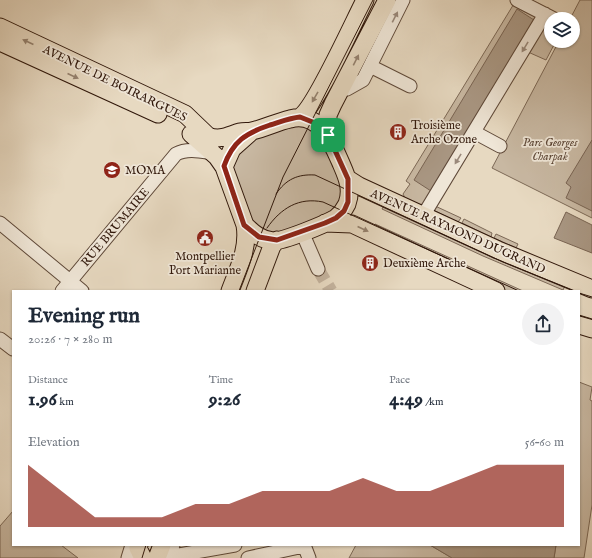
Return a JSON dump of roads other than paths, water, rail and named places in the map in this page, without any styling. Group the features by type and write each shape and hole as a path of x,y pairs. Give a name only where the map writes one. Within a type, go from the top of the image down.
{"main road":[{"path":"224,166 232,149 251,132 291,118 300,117 305,114 318,92 365,0"},
{"path":"328,135 328,114 386,0"},
{"name":"AVENUE DE BOIRARGUES","path":"0,27 185,114 208,136 217,138 240,132 251,132"},
{"path":"0,42 181,125 212,153 224,166 244,225 246,247 230,290"},
{"path":"244,225 259,237 277,240 325,223 344,211 348,202 348,179 328,135 315,123 300,117"},
{"name":"AVENUE RAYMOND DUGRAND","path":"348,179 359,186 504,253 592,289"},
{"path":"325,223 352,224 494,290"},
{"path":"255,290 272,246 277,240"},
{"path":"580,325 592,329"},
{"path":"138,546 143,558"}],"street":[{"path":"341,88 347,89 363,80 403,0"},
{"path":"516,0 544,14"},
{"path":"423,216 474,132 544,24"},
{"path":"370,66 410,86"},
{"path":"474,132 500,146"},
{"name":"RUE BRUMAIRE","path":"67,287 168,164 183,150 199,150 212,153"},
{"path":"0,223 67,287"},
{"path":"302,232 318,269"},
{"path":"0,233 67,287 78,290"},
{"path":"0,339 12,348"},
{"path":"128,558 132,546"},
{"path":"165,553 226,546"},
{"path":"248,558 306,550"}],"tunnel":[{"path":"318,269 330,290"}],"tram line":[{"path":"239,290 283,177 373,0"},
{"path":"276,194 288,181 293,178 303,175 315,175 503,262 573,290"},
{"path":"267,228 278,215 291,206 306,201 323,202 517,290"},
{"path":"580,293 592,297"},
{"path":"580,315 592,319"},
{"path":"142,558 146,546"}],"place":[{"name":"Troisième Arche Ozone","path":"398,132"},
{"name":"MOMA","path":"112,170"},
{"name":"Montpellier Port Marianne","path":"205,238"},
{"name":"Deuxième Arche","path":"370,263"}],"park label":[{"name":"Parc Georges Charpak","path":"550,149"}]}
